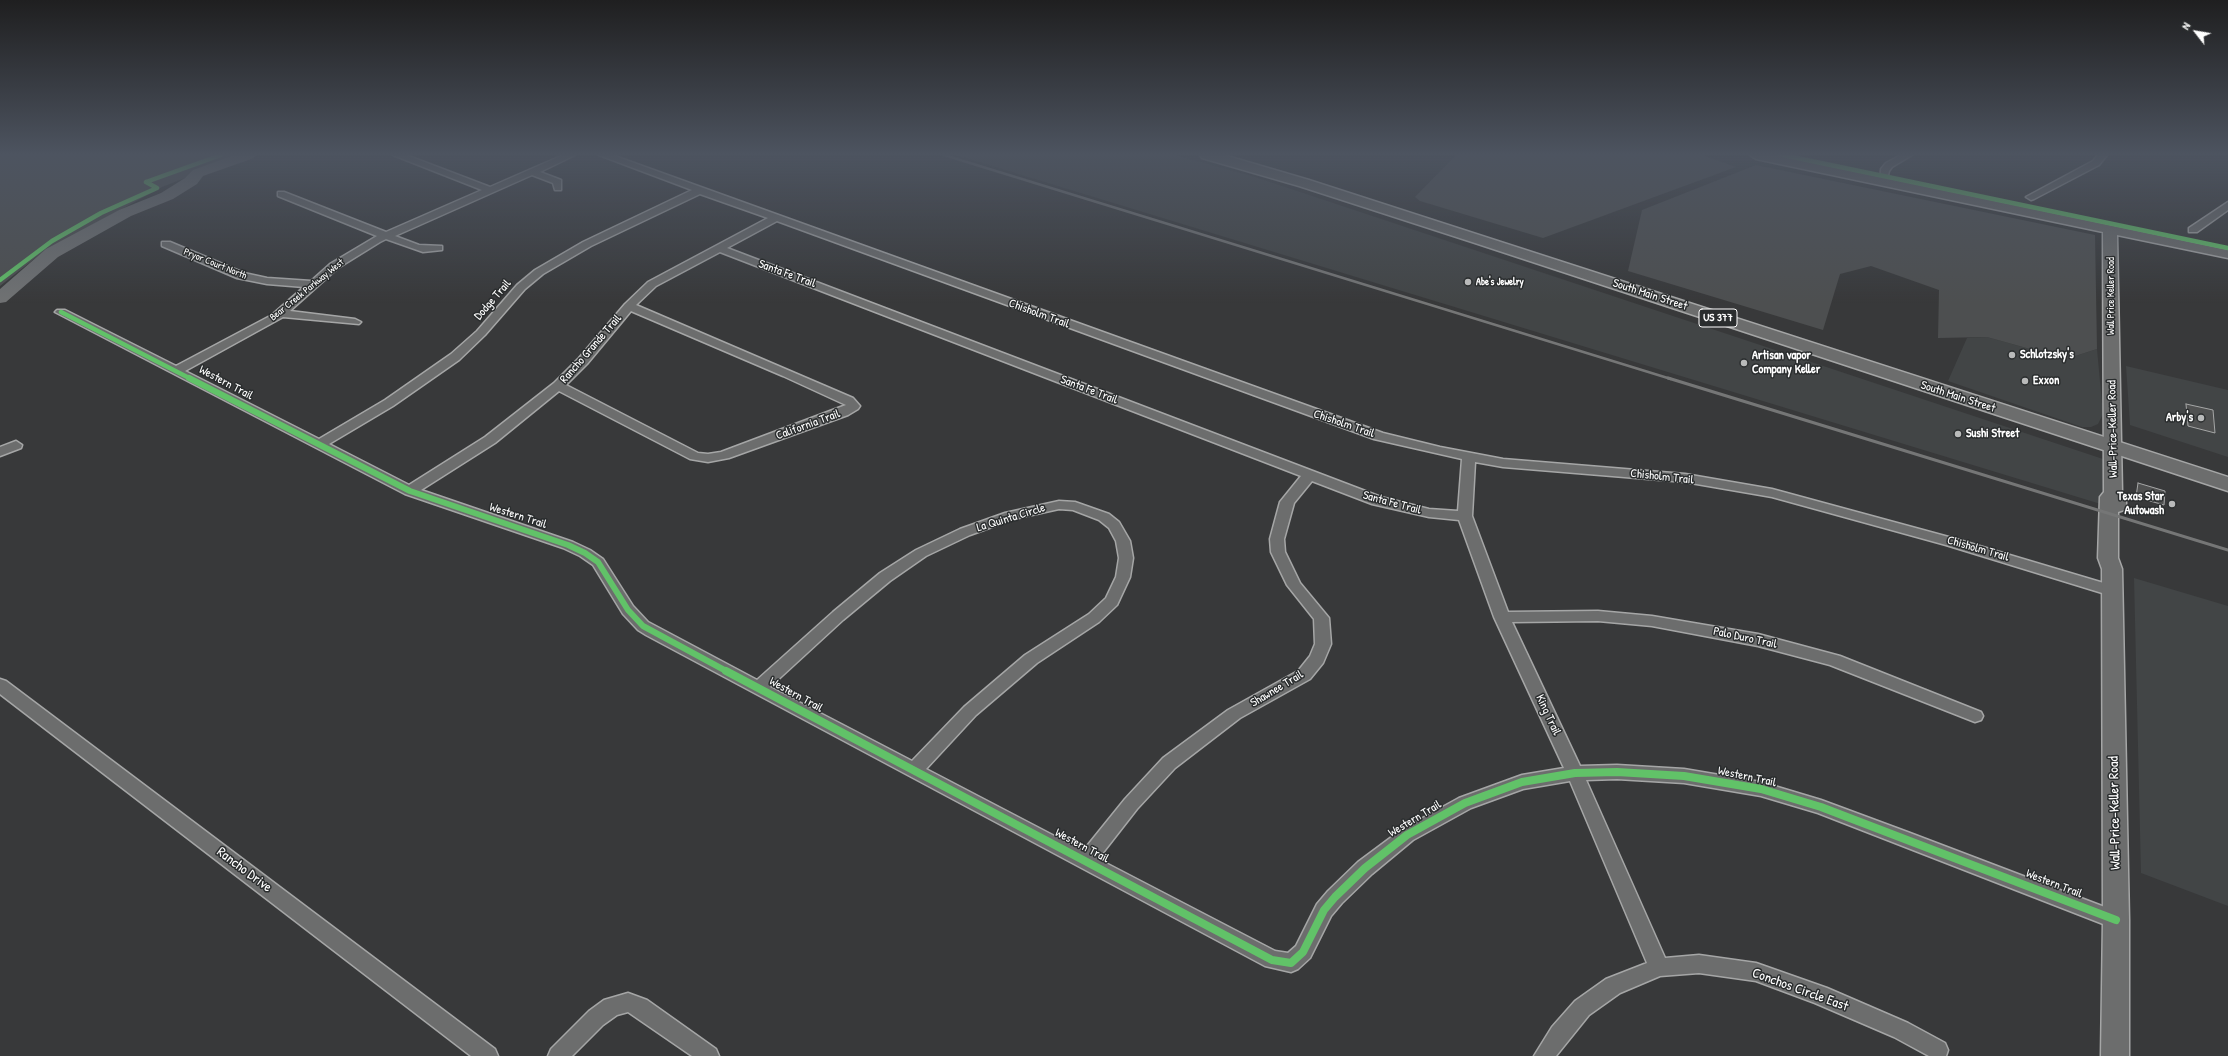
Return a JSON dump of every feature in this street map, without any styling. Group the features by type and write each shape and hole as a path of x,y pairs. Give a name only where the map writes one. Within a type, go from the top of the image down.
{"main road":[{"name":"South Main Street","path":"1371,204 2228,484"}],"street":[{"path":"307,204 423,250 438,248"},
{"name":"Bear Creek Parkway West","path":"177,370 238,339 281,313 334,266 386,235 457,204"},
{"name":"Dodge Trail","path":"320,444 389,403 455,357 482,333 521,287 545,268 587,244 670,204"},
{"name":"Chisholm Trail","path":"736,204 1357,429 1425,448 1503,463 1685,478 1772,493 1957,543 2112,580"},
{"path":"1991,204 2228,254"},
{"path":"2193,230 2228,205"},
{"name":"Rancho Grande Trail","path":"410,491 490,440 558,386 582,361 629,306 652,284 776,218"},
{"name":"Wall Price Keller Road","path":"2110,229 2112,363"},
{"name":"Pryor Court North","path":"166,244 241,276 267,281 312,284"},
{"name":"Santa Fe Trail","path":"718,248 1377,501 1429,513 1464,516"},
{"name":"California Trail","path":"558,386 696,456 708,458 724,455 844,412 854,406 849,401 787,373 629,306"},
{"name":"Western Trail","path":"61,312 177,370 410,491 568,545 585,553 598,562 628,610 642,626 760,687 1272,960 1290,963 1303,952 1324,910 1335,897 1365,868 1407,834 1465,803 1522,782 1575,773 1617,772 1684,776 1761,789 1821,808 1897,835 2116,920"},
{"path":"281,313 355,322"},
{"name":"Wall-Price-Keller Road","path":"2112,363 2114,448 2113,495 2117,499 2118,516 2117,561 2112,580 2116,920 2115,1056"},
{"path":"0,452 16,445"},
{"name":"King Trail","path":"1469,457 1464,516 1502,617 1575,773 1659,967"},
{"name":"Shawnee Trail","path":"1086,861 1131,804 1169,763 1234,714 1304,675 1318,659 1323,644 1321,618 1294,585 1278,552 1276,539 1287,502 1309,475"},
{"name":"La Quinta Circle","path":"760,687 838,616 885,577 921,553 965,532 1010,516 1045,507 1059,505 1075,506 1104,517 1114,525 1123,541 1126,558 1122,577 1112,601 1094,618 1032,659 970,711 914,770"},
{"name":"Palo Duro Trail","path":"1502,617 1598,616 1644,620 1758,640 1834,660 1975,716"},
{"name":"Rancho Drive","path":"0,685 488,1056"},
{"name":"Conchos Circle East","path":"1544,1056 1559,1034 1582,1008 1613,986 1659,967 1699,964 1756,972 1820,995 1901,1030 1938,1050"},
{"path":"558,1056 596,1018 612,1007 628,1002 640,1007 709,1056"}],"shaded area":[{"path":"0,204 130,204 43,252 0,286"},
{"path":"1118,204 1337,204 2106,460 2104,505"},
{"path":"1431,204 1635,204 1543,238"},
{"path":"1656,204 1946,204 2095,235 2097,349 2066,359 1987,337 1938,338 1939,290 1871,266 1840,274 1823,330 1628,271 1642,210"},
{"path":"1987,337 2066,359 2097,349 2103,414 2098,424 2091,427 2082,427 1948,381 1967,338"},
{"path":"2126,366 2228,390 2228,457 2130,425"},
{"path":"2134,578 2228,606 2228,906 2141,873"}],"building":[{"name":"Arby's","path":"2186,404 2213,410 2215,433 2188,426"},
{"path":"2138,483 2165,491 2164,505 2136,497"}],"waterway":[{"path":"0,298 52,253 125,213 147,204"}],"railway":[{"path":"1104,204 1671,379"},
{"path":"1668,378 2228,550"}],"cycle path":[{"path":"0,280 52,241 101,213 121,204"},
{"path":"2019,204 2228,248"},
{"path":"61,312 410,491 568,545 585,553 598,562 628,610 643,626 651,631 1272,960 1291,963 1303,952 1324,910 1335,897 1365,868 1407,835 1465,803 1522,782 1575,773 1617,772 1684,776 1761,789 1821,807 2116,920"}],"place":[{"name":"Abe's Jewelry","path":"1468,282"},
{"name":"Schlotzsky's","path":"2012,355"},
{"name":"Artisan vapor Company Keller","path":"1744,363"},
{"name":"Exxon","path":"2025,381"},
{"name":"Arby's","path":"2201,418"},
{"name":"Sushi Street","path":"1958,434"},
{"name":"Texas Star Autowash","path":"2172,504"}]}
